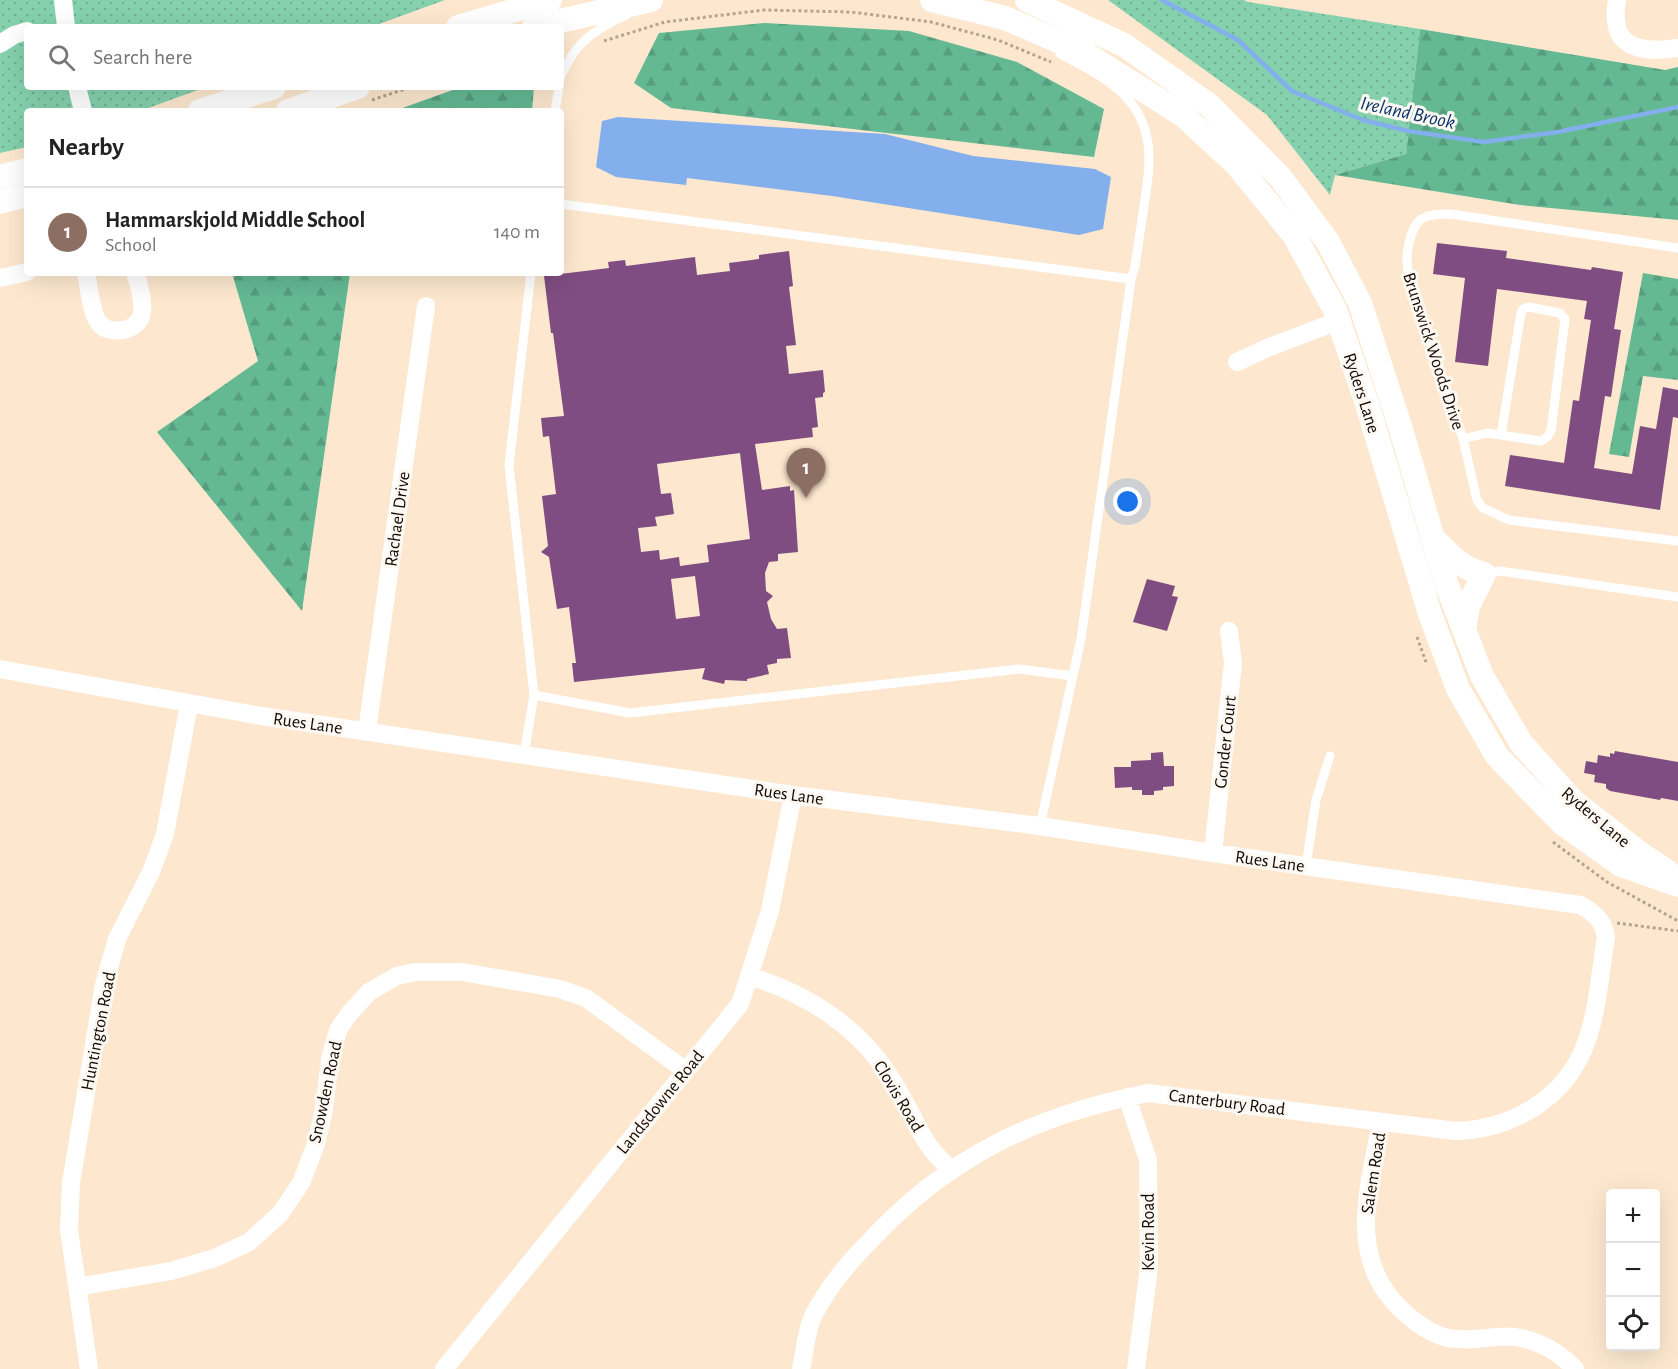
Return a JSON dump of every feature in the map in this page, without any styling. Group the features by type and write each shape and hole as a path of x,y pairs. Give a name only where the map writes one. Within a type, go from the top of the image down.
{"main road":[{"path":"468,24 550,0"},
{"path":"547,24 651,0"},
{"name":"Ryders Lane","path":"932,0 1005,18 1089,55 1183,115 1237,165 1294,235 1335,310 1368,407 1430,614 1458,689 1497,756 1562,824 1621,865 1678,885"},
{"name":"Ryders Lane","path":"1027,0 1134,51 1209,105 1280,177 1328,242 1360,303 1400,426 1446,583 1482,676 1521,743 1573,801 1638,852 1678,878"},
{"path":"209,108 265,90"},
{"path":"297,108 349,90"},
{"path":"0,177 24,171"},
{"path":"0,202 24,196"},
{"path":"1433,538 1462,566 1484,574 1468,606 1464,629"}],"street":[{"path":"60,24 63,0"},
{"path":"1617,0 1616,21 1619,32 1629,44 1646,50 1663,51 1678,48"},
{"path":"0,45 14,35 24,32"},
{"path":"78,90 81,108"},
{"path":"0,278 24,273"},
{"path":"87,276 99,323 113,330 122,330 133,326 141,319 142,307 136,276"},
{"name":"Rachael Drive","path":"367,731 426,306"},
{"path":"1237,362 1338,321"},
{"name":"Gonder Court","path":"1214,853 1233,663 1229,631"},
{"name":"Rues Lane","path":"0,669 189,704 524,755 793,795 1040,826 1580,905"},
{"name":"Huntington Road","path":"89,1369 69,1230 71,1183 104,985 117,939 151,872 165,834 189,704"},
{"name":"Landsdowne Road","path":"444,1369 740,1004 770,911 793,795"},
{"name":"Canterbury Road","path":"801,1369 812,1317 832,1285 886,1222 923,1190 951,1170 1007,1137 1052,1117 1100,1102 1148,1093 1456,1131 1484,1129 1523,1115 1557,1090 1574,1068 1586,1043 1593,1016 1606,938 1605,927 1600,919 1580,905"},
{"name":"Snowden Road","path":"77,1287 171,1271 215,1258 249,1242 280,1214 301,1184 316,1144 324,1109 330,1059 338,1030 369,992 397,976 416,972 462,972 568,992 586,998 686,1071"},
{"name":"Clovis Road","path":"749,976 788,990 819,1006 858,1038 876,1056 891,1077 930,1147 951,1170"},
{"name":"Kevin Road","path":"1127,1097 1148,1160 1149,1267 1136,1369"},
{"name":"Salem Road","path":"1381,1122 1365,1221 1369,1257 1384,1291 1410,1318 1442,1336 1454,1339 1499,1336 1519,1338 1539,1343 1556,1353 1575,1369"}],"lane":[{"path":"564,69 569,57 583,40 614,21 663,0"},
{"path":"921,0 1016,32 1045,46"},
{"path":"1040,826 1081,639 1131,279 1135,266 1150,162 1149,143 1143,123 1127,98 1099,74 1054,51"},
{"path":"556,108 558,90"},
{"path":"564,204 1131,279"},
{"name":"Brunswick Woods Drive","path":"1678,248 1451,214 1438,214 1424,217 1415,224 1406,254 1409,276 1463,439 1477,501 1483,508 1509,520 1524,523 1678,541"},
{"path":"524,755 534,695 509,465 531,276"},
{"path":"1463,439 1487,433 1541,441 1547,437 1551,431 1565,319 1560,313 1529,307 1523,309 1521,313 1501,435"},
{"path":"1484,574 1500,571 1678,597"},
{"path":"534,695 630,713 1019,669 1073,676"},
{"path":"1306,866 1316,800 1330,756"}],"path":[{"path":"604,41 665,22 764,10 851,12 931,22 998,40 1059,66"},
{"path":"1615,923 1678,931"}],"green space":[{"path":"0,0 445,0 379,24 24,24 24,90 198,90 148,108 24,108 24,148 0,153"},
{"path":"1108,0 1244,0 1420,29 1406,154 1335,175 1330,195 1267,115"},
{"path":"765,23 909,31 1017,62 1104,109 1094,157 671,108 634,83 659,33"},
{"path":"1420,29 1665,70 1678,67 1678,220 1520,205 1335,175 1406,154"},
{"path":"453,90 534,90 532,108 402,108"},
{"path":"1643,273 1678,279 1678,380 1643,376 1629,457 1609,454"},
{"path":"233,276 350,276 302,611 157,432 258,361"}],"water":[{"path":"618,117 885,134 973,156 1095,169 1111,177 1103,229 1079,235 832,196 687,178 686,185 616,177 596,167 602,121"}],"building":[{"path":"1437,243 1507,251 1506,258 1591,270 1592,267 1623,272 1614,329 1621,330 1611,397 1605,396 1594,468 1632,474 1640,426 1656,429 1663,387 1678,390 1678,418 1673,417 1660,510 1505,486 1510,455 1564,463 1573,400 1579,401 1591,320 1584,319 1587,301 1497,289 1488,366 1455,362 1465,278 1433,274"},
{"path":"789,251 793,286 789,287 796,345 786,346 789,374 823,370 825,392 823,397 815,398 818,427 812,428 813,437 755,444 762,490 790,486 790,491 794,490 798,552 778,554 778,561 769,562 765,573 766,591 773,596 767,602 771,619 777,629 787,628 791,658 777,659 777,663 767,665 769,674 747,679 747,681 725,680 724,684 702,679 705,668 574,682 572,663 576,663 569,607 557,609 549,557 541,552 548,546 542,496 556,494 549,436 543,437 541,418 564,416 544,276 564,276 564,274 609,268 608,262 625,260 626,266 695,257 697,275 730,271 729,263 759,259 759,255","holes":["740,453 750,539 707,545 709,562 680,566 679,557 660,560 659,550 641,552 638,528 657,526 655,517 674,514 671,493 661,494 657,464","695,576 700,616 676,619 671,579"]},
{"path":"1147,579 1175,586 1172,596 1178,597 1167,631 1133,622"},
{"path":"1615,751 1678,762 1678,801 1610,791 1606,788 1606,784 1594,782 1595,775 1584,773 1586,761 1597,763 1598,755 1610,757 1610,753 1614,754"},
{"path":"1163,752 1164,766 1174,766 1174,786 1154,791 1154,795 1142,795 1142,790 1132,790 1132,787 1115,788 1114,767 1131,767 1131,761 1151,760 1151,753"}],"waterway":[{"name":"Ireland Brook","path":"1162,0 1238,40 1292,91 1363,120 1408,131 1484,142 1558,132 1678,107"}],"place":[{"name":"Hammarskjold Middle School","path":"806,498"}]}
